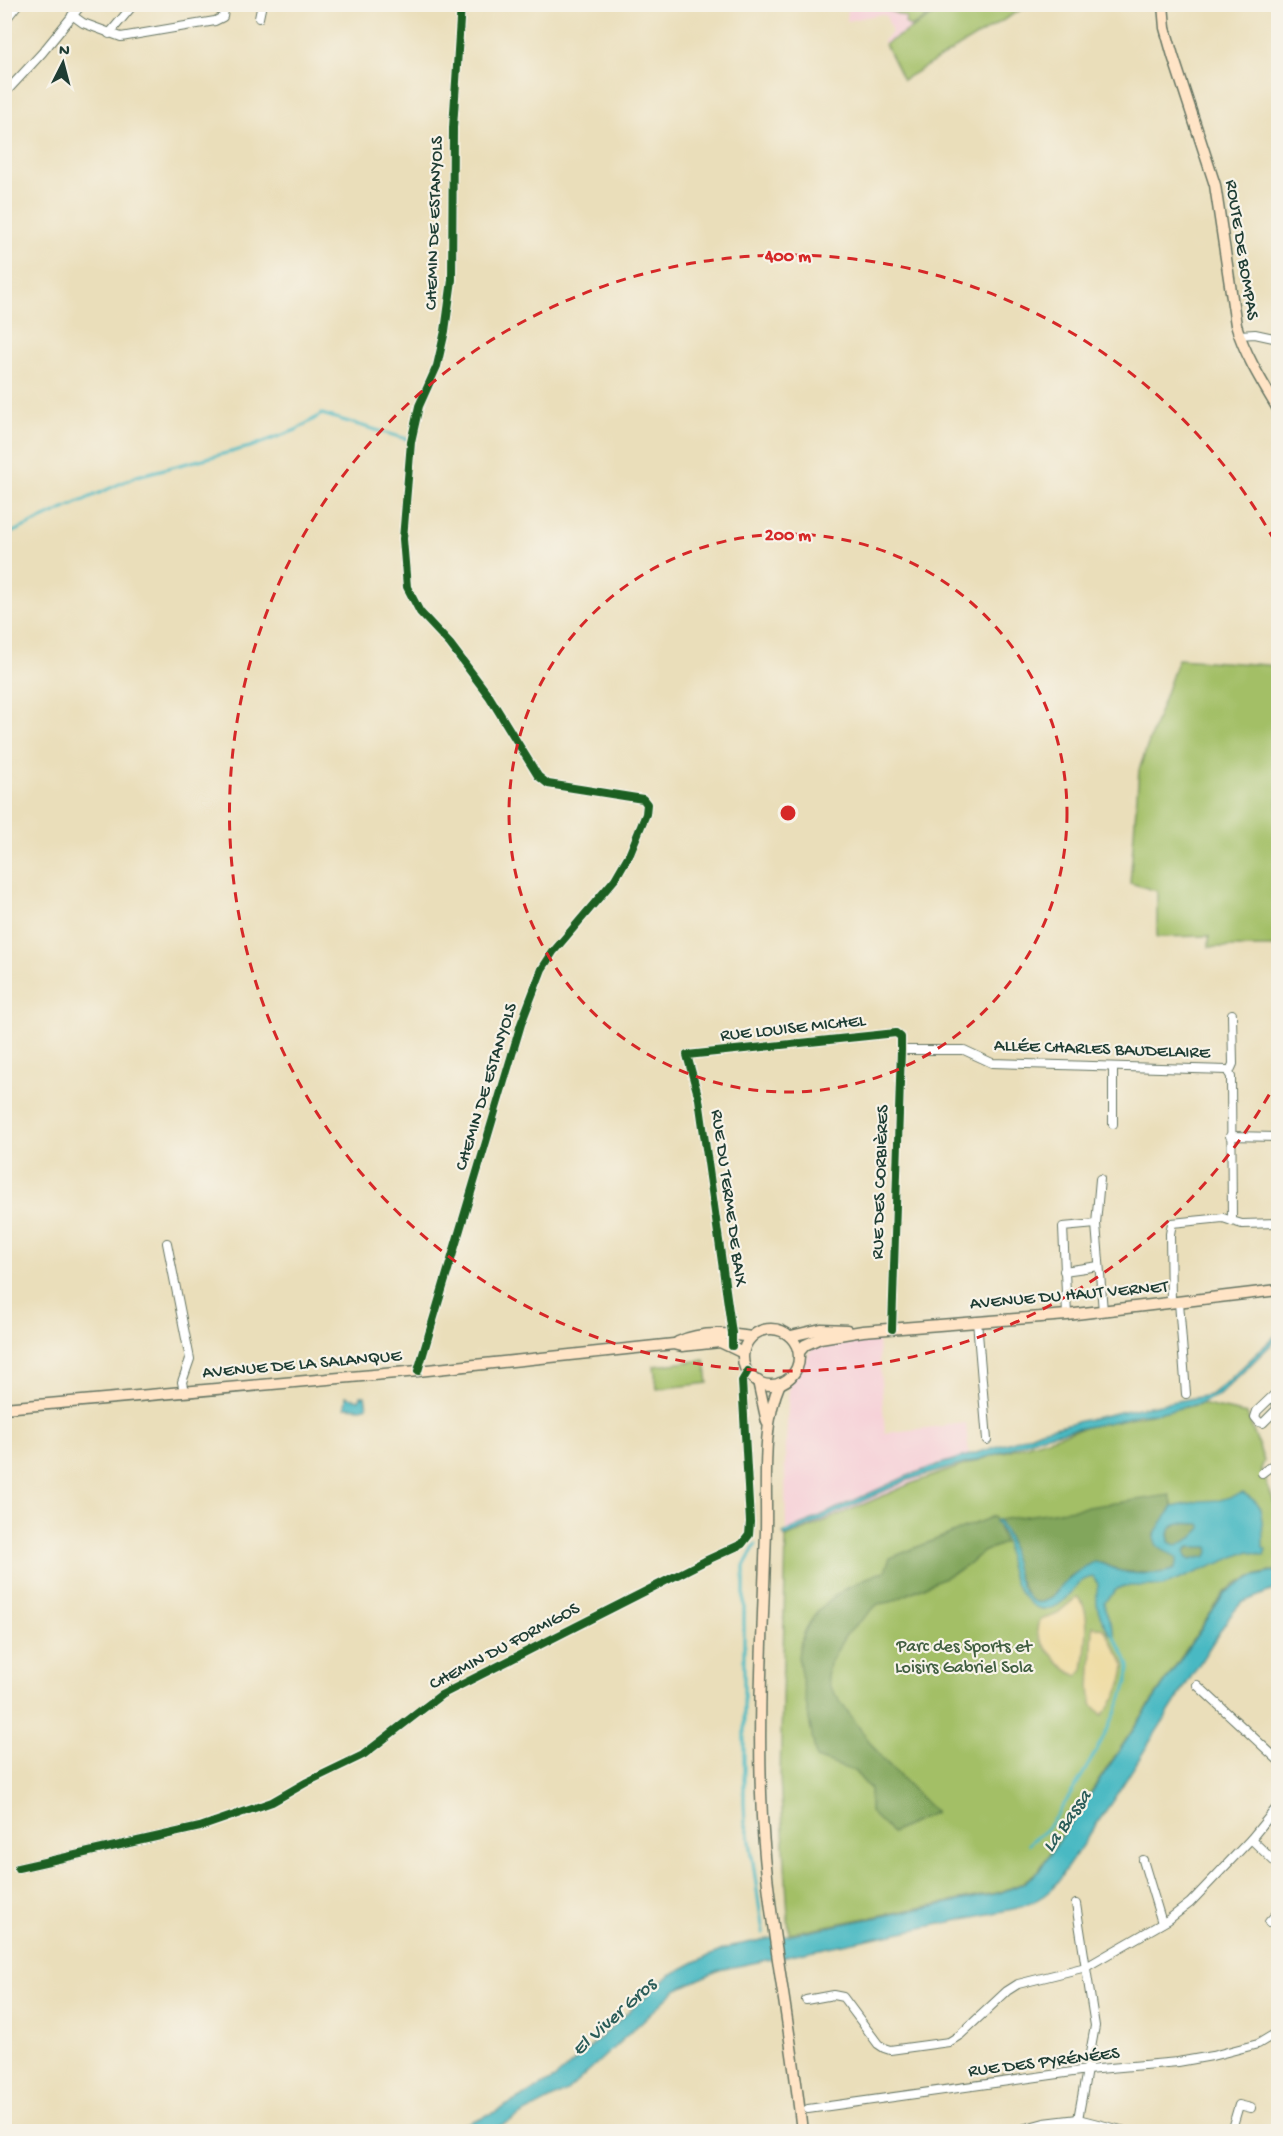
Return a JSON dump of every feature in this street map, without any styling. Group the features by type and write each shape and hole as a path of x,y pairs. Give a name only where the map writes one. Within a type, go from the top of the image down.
{"main road":[{"name":"ROUTE DE BOMPAS","path":"1163,4 1165,27 1173,56 1215,185 1230,294 1239,336 1253,367 1278,409"},
{"name":"ROUTE DE BOMPAS","path":"1170,4 1173,56"},
{"name":"AVENUE DU HAUT VERNET","path":"799,1352 819,1338 862,1331 1103,1311 1278,1290"},
{"path":"766,1329 783,1331 790,1336 799,1352 799,1362 794,1373 780,1383 772,1385 758,1381 747,1371 743,1353 752,1337 766,1329"},
{"name":"AVENUE DU HAUT VERNET","path":"790,1336 820,1329 862,1331"},
{"path":"674,1344 699,1336 732,1333 752,1337"},
{"path":"674,1344 682,1346 720,1341 743,1353"},
{"name":"AVENUE DE LA SALANQUE","path":"4,1408 418,1371 674,1344"},
{"path":"758,1381 768,1427"},
{"path":"780,1383 774,1395 768,1427 762,1613 762,1817 774,1928 802,2132"}],"street":[{"path":"4,18 7,18 18,4"},
{"path":"4,94 42,53 82,4"},
{"path":"109,34 134,4"},
{"path":"72,15 83,23 121,37 215,21 223,17 225,4"},
{"path":"259,18 262,4"},
{"name":"CHEMIN DE ESTANYOLS","path":"418,1371 495,1107 521,1024 542,969 553,952 615,879 630,853 646,814 647,804 644,799 548,784 538,776 489,696 450,644 420,612 407,587 403,539 411,442 420,406 439,358 452,280 453,128 461,4"},
{"path":"1239,336 1255,334 1278,339"},
{"path":"1232,1014 1233,1064 1229,1073 1231,1077 1232,1221"},
{"name":"RUE LOUISE MICHEL","path":"687,1055 896,1034 901,1037"},
{"name":"RUE DES CORBIÈRES","path":"892,1329 901,1037"},
{"name":"ALLÉE CHARLES BAUDELAIRE","path":"901,1050 964,1050 992,1063 1227,1070 1229,1073"},
{"name":"RUE DU TERME DE BAIX","path":"687,1055 699,1099 732,1346"},
{"path":"1113,1068 1113,1124"},
{"path":"1230,1137 1278,1137"},
{"path":"1100,1179 1096,1224 1103,1311"},
{"path":"1186,1394 1175,1303 1170,1234 1172,1223 1223,1218 1242,1224 1278,1223"},
{"path":"1067,1314 1063,1227 1096,1224"},
{"path":"167,1243 190,1359 182,1382 184,1392"},
{"path":"1064,1271 1099,1266"},
{"path":"977,1321 987,1440"},
{"name":"CHEMIN DU FORMIGOS","path":"18,1868 200,1827 272,1802 363,1755 441,1695 694,1566 742,1544 749,1535 750,1522 742,1381 747,1371"},
{"path":"1262,1473 1278,1461"},
{"path":"1197,1685 1278,1760"},
{"path":"806,2000 832,1995 843,1997 878,2044 890,2050 949,2042 1018,1984 1086,1967 1162,1923 1190,1903 1251,1839 1278,1806"},
{"path":"1251,1839 1278,1865"},
{"path":"1143,1860 1162,1923"},
{"path":"1076,1904 1095,2026 1078,2119"},
{"path":"1269,1922 1278,1912"},
{"name":"RUE DES PYRÉNÉES","path":"808,2109 1087,2070 1114,2069 1212,2056 1258,2044 1278,2032"},
{"path":"1231,2132 1239,2105 1251,2108"},
{"path":"1011,2132 1044,2123 1078,2119 1123,2131"}],"shaded area":[{"path":"848,5 1029,5 903,80 883,41 892,32 886,16 881,14 847,21"},
{"path":"878,1340 885,1433 966,1423 969,1454 910,1484 786,1538 785,1464 789,1384 813,1347"}],"green space":[{"path":"875,5 944,5 911,27 905,23 906,17"},
{"path":"951,5 1029,5 903,80 885,44"},
{"path":"1178,659 1268,665 1278,668 1278,947 1209,947 1209,936 1157,937 1157,891 1130,883 1139,770"},
{"path":"705,1360 708,1383 657,1389 654,1366"},
{"name":"Parc des Sports et Loisirs Gabriel Sola","path":"1201,1404 1247,1414 1264,1461 1261,1469 1278,1512 1278,1570 1250,1578 1224,1593 1038,1871 1020,1884 1000,1892 789,1933 780,1778 786,1538 910,1484 994,1455 1091,1426"},
{"path":"1170,1495 1173,1507 1154,1539 1177,1558 1175,1569 1162,1574 1120,1571 1102,1563 1074,1574 1053,1595 1042,1602 1035,1602 1028,1598 1014,1567 1008,1536 998,1520"},
{"path":"994,1516 1004,1543 981,1553 962,1569 891,1602 878,1604 845,1636 829,1665 827,1676 829,1686 880,1756 935,1812 892,1833 870,1812 870,1789 854,1771 816,1758 798,1657 801,1640 817,1613 828,1602 855,1584 885,1571 890,1558"},
{"path":"1179,1523 1200,1524 1202,1528 1192,1538 1177,1546 1169,1542 1170,1529"},
{"path":"1191,1547 1208,1547 1209,1552 1207,1556 1190,1560 1186,1557 1185,1550"}],"sand":[{"path":"1077,1597 1085,1610 1087,1631 1083,1670 1078,1676 1061,1665 1049,1652 1037,1632 1040,1620 1055,1615"},
{"path":"1093,1626 1104,1629 1125,1665 1118,1692 1102,1715 1092,1704 1090,1689"}],"water":[{"path":"1278,1333 1278,1338 1219,1395 1198,1404 1157,1413 1140,1414 1042,1436 994,1455 908,1480 785,1537 783,1533 905,1477 1012,1442 1041,1430 1133,1409 1210,1395"},
{"path":"346,1396 359,1400 361,1396 365,1396 367,1406 345,1407"},
{"path":"1243,1493 1257,1503 1262,1519 1263,1548 1266,1550 1264,1556 1249,1551 1163,1586 1124,1586 1117,1589 1104,1602 1115,1635 1110,1635 1100,1616 1097,1605 1098,1584 1093,1577 1082,1581 1063,1602 1048,1609 1032,1605 1025,1599 1011,1573 1005,1539 995,1521 998,1520 1008,1537 1020,1584 1032,1601 1041,1602 1053,1596 1072,1576 1094,1562 1130,1573 1146,1574 1175,1569 1177,1558 1162,1550 1156,1543 1156,1533 1162,1521 1173,1507 1200,1501 1220,1500","holes":["1179,1523 1200,1524 1202,1528 1192,1538 1177,1546 1169,1542 1169,1536 1171,1528","1189,1547 1208,1547 1209,1552 1207,1556 1190,1560 1186,1557 1185,1550"]},
{"path":"1278,1571 1278,1588 1241,1603 1227,1620 1113,1800 1053,1888 1039,1899 1013,1909 719,1970 676,1990 567,2091 490,2131 445,2132 495,2112 556,2078 668,1976 697,1961 732,1946 1000,1893 1022,1884 1039,1871 1225,1593 1252,1577"}],"waterway":[{"path":"4,536 137,476 250,447 296,430 322,414 410,440"},
{"path":"756,1544 744,1566 744,1802 745,1823 749,1834 763,1933"},
{"name":"La Bassa","path":"1029,1844 1046,1829 1069,1798 1097,1750 1120,1702 1129,1667 1113,1635"}],"cycle path":[{"path":"418,1371 521,1024 542,969 553,952 615,879 630,853 646,814 647,804 643,799 548,784 538,776 489,696 450,644 420,612 407,587 403,539 411,442 419,406 437,366 445,331 452,280 453,128 461,4"},
{"path":"732,1346 699,1099 687,1055 896,1033 901,1037 901,1050 892,1329"},
{"path":"18,1868 200,1827 272,1802 363,1755 441,1695 742,1544 749,1535 750,1522 742,1381 748,1371"}],"water label":[{"name":"El Viver Gros","path":"615,2018"}]}
